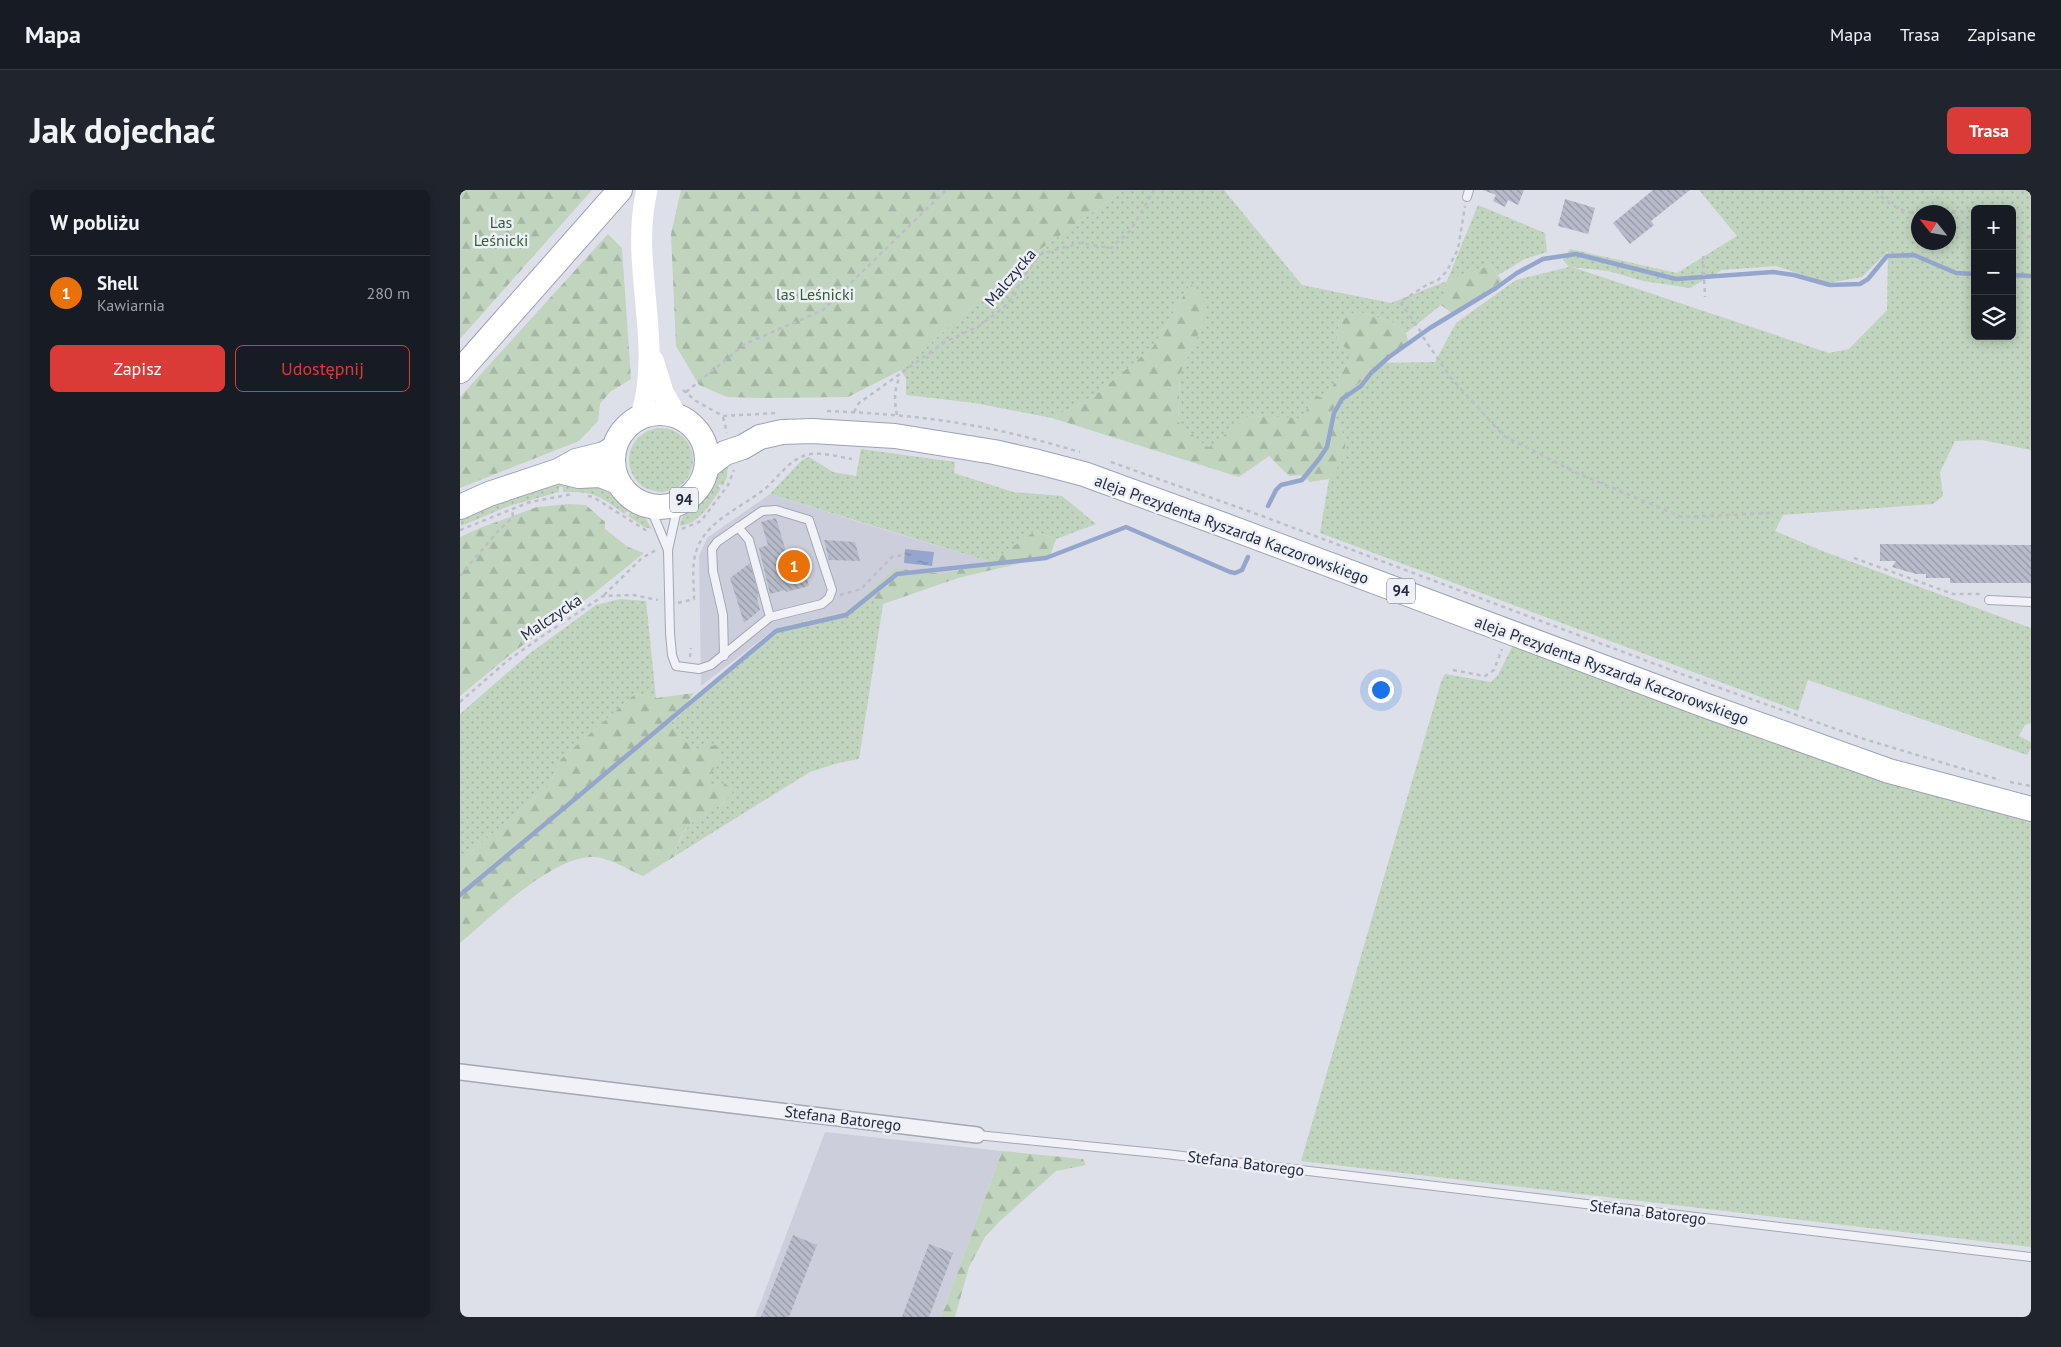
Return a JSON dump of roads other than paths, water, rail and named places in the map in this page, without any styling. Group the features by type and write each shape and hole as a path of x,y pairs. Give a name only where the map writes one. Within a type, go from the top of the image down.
{"main road":[{"path":"460,371 620,190"},
{"path":"641,416 646,393 650,348 642,228 647,190"},
{"path":"650,348 663,392 676,415"},
{"path":"618,482 613,465 614,448 620,435 629,424 641,416 664,412 676,415 689,422 700,433"},
{"name":"aleja Prezydenta Ryszarda Kaczorowskiego","path":"708,466 725,453 743,447 760,437 782,432 812,431 895,436 994,452 1038,462 1084,474 1120,487 1707,706 1889,771 2031,809"},
{"name":"aleja Prezydenta Ryszarda Kaczorowskiego","path":"700,433 714,437 742,434 760,437"},
{"name":"94","path":"618,482 626,494 637,502 650,507 664,508 678,505 692,495 703,481 708,466 706,449 700,433"},
{"path":"460,507 489,494 558,471 576,461 604,454 614,448"},
{"path":"558,471 579,476 600,475 618,482"}],"street":[{"name":"Stefana Batorego","path":"460,1072 977,1135"}],"lane":[{"path":"678,505 668,550 670,633 672,655 676,666 704,668 724,656 770,617 822,604 829,598 832,590 809,520 776,510 762,511 738,526 712,549 713,571 723,615 724,656"},
{"path":"650,507 668,550"},
{"path":"738,526 748,540 770,617"},
{"path":"1989,600 2031,602"},
{"name":"Stefana Batorego","path":"977,1135 1176,1155 2031,1257"}],"water":[{"path":"905,549 934,552 932,566 904,563"}],"waterway":[{"path":"1268,506 1276,490 1281,485 1302,480 1319,459 1327,447 1334,413 1342,399 1361,386 1371,373 1389,357 1430,328 1517,273 1543,259 1576,254 1676,279 1773,272 1794,275 1830,285 1860,284 1868,279 1887,256 1914,255 1956,273 1971,274"},
{"path":"2016,275 2031,276"},
{"path":"460,895 776,631 846,615 897,574 1046,558 1126,527 1230,572 1235,573 1242,570 1248,557"}],"place":[{"name":"Shell","path":"794,566"}],"park label":[{"name":"Las Leśnicki","path":"501,231"},
{"name":"las Leśnicki","path":"815,294"}]}
